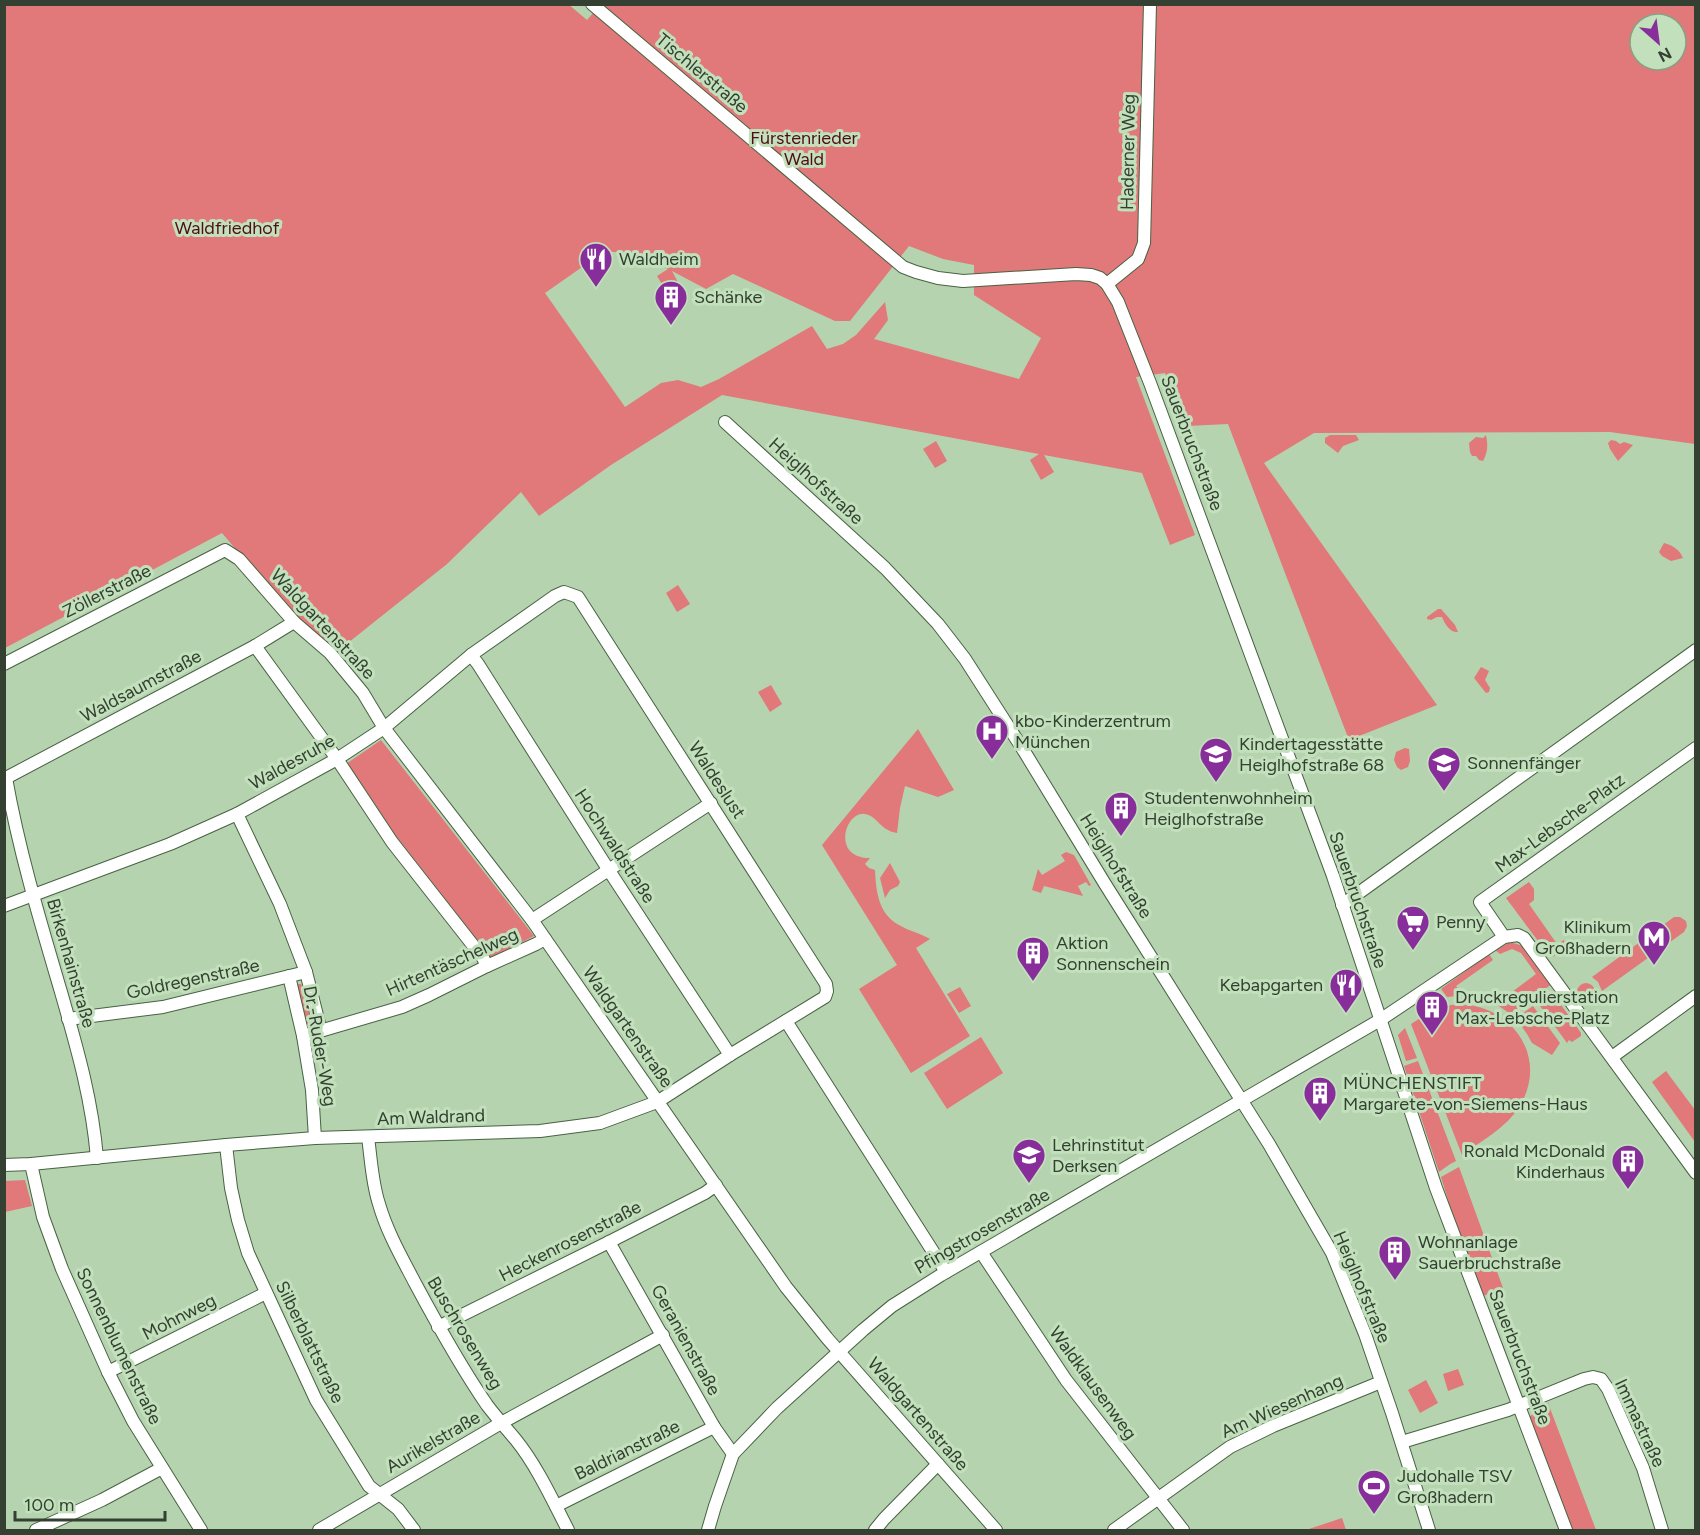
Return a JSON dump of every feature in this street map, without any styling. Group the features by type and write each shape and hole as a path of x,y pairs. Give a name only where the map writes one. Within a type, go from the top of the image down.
{"street":[{"name":"Tischlerstraße","path":"592,4 903,267 938,278 963,281 1076,274 1100,278 1107,284"},
{"name":"Haderner Weg","path":"1107,284 1138,259 1144,243 1150,4"},
{"name":"Sauerbruchstraße","path":"1107,284 1118,302 1159,405 1333,876 1436,1188 1566,1530"},
{"name":"Heiglhofstraße","path":"725,422 885,568 943,629 965,659 1242,1100 1332,1253 1365,1334 1429,1530"},
{"name":"Waldgartenstraße","path":"225,550 239,559 294,622 330,653 363,693 384,728 532,920 786,1287 839,1352 996,1530"},
{"name":"Zöllerstraße","path":"4,664 225,550"},
{"name":"Waldesruhe","path":"4,906 156,849 237,814 337,759 384,728 471,655 564,592"},
{"name":"Waldeslust","path":"564,592 578,597 711,803 826,984 828,991 825,997"},
{"name":"Waldsaumstraße","path":"5,778 255,646 294,622"},
{"path":"255,646 337,759 392,842 487,966"},
{"path":"1342,905 1695,650"},
{"name":"Hochwaldstraße","path":"471,655 730,1055"},
{"name":"Max-Lebsche-Platz","path":"1504,937 1480,902 1695,748"},
{"name":"Birkenhainstraße","path":"5,778 9,813 81,1061 89,1097 97,1158"},
{"name":"Hirtentäschelweg","path":"532,920 711,803"},
{"name":"Dr.-Ruder-Weg","path":"237,814 280,904 306,972 321,1031"},
{"path":"1380,1020 1504,937 1511,935 1524,938 1695,1173"},
{"name":"Hirtentäschelweg","path":"303,1036 402,1007 545,939"},
{"name":"Dr.-Ruder-Weg","path":"306,972 289,976 303,1036 312,1090 315,1138"},
{"name":"Goldregenstraße","path":"68,1019 163,1007 289,976"},
{"path":"1612,1057 1695,996"},
{"name":"Am Waldrand","path":"4,1165 315,1138 540,1131 600,1123 657,1102 825,997"},
{"name":"Pfingstrosenstraße","path":"708,1530 733,1454 777,1408 892,1306 946,1272 1380,1020"},
{"path":"786,1021 946,1272"},
{"name":"Buschrosenweg","path":"368,1137 378,1204 407,1267 438,1327 487,1404 517,1441 568,1530"},
{"name":"Silberblattstraße","path":"226,1145 231,1188 248,1253 316,1400 369,1486 398,1509 414,1530"},
{"name":"Sonnenblumenstraße","path":"32,1164 43,1217 62,1269 108,1372 133,1420 201,1530"},
{"name":"Heckenrosenstraße","path":"438,1327 705,1193 716,1185"},
{"name":"Geranienstraße","path":"609,1242 714,1427 733,1454"},
{"name":"Waldklausenweg","path":"981,1252 1066,1380 1183,1530"},
{"name":"Mohnweg","path":"108,1372 266,1293"},
{"name":"Aurikelstraße","path":"319,1530 501,1423 663,1335"},
{"name":"Immastraße","path":"1519,1406 1584,1379 1593,1377 1601,1379 1608,1389 1643,1468 1662,1530"},
{"name":"Am Wiesenhang","path":"1114,1530 1230,1447 1273,1426 1381,1382"},
{"path":"1402,1442 1519,1406"},
{"name":"Baldrianstraße","path":"556,1506 714,1427"},
{"path":"875,1530 938,1464"},
{"path":"36,1530 102,1500 162,1468"}],"green space":[{"path":"568,4 587,20 601,4 1695,5 1695,444 1610,432 1314,433 1264,463 1437,705 1349,740 1228,424 1187,426 1165,373 1136,377 1195,535 1170,545 1142,473 1044,455 1054,472 1041,480 1030,460 1039,454 722,395 611,465 539,516 521,492 447,564 334,654 294,618 222,533 5,648 5,5","holes":["909,246 943,259 974,265 974,295 1041,338 1019,379 874,339 888,320 885,302 856,335 843,344 827,349 812,326 701,387 678,380 661,383 625,407 545,293 605,251 642,255 668,269 657,276 669,296 681,288 672,271 706,289 733,274 835,321 850,321"]},
{"path":"1330,435 1356,435 1359,440 1343,446 1338,453 1325,443 1325,438"},
{"path":"1486,435 1487,448 1483,461 1472,456 1469,443 1476,437 1483,438"},
{"path":"1611,440 1620,444 1624,442 1633,445 1618,461 1608,443"},
{"path":"936,441 947,461 935,468 923,449"},
{"path":"1664,543 1675,548 1683,558 1671,561 1662,556 1659,552"},
{"path":"678,585 690,604 677,612 666,593"},
{"path":"1441,609 1455,625 1458,632 1450,630 1442,617 1427,619"},
{"path":"1481,667 1489,671 1485,680 1490,688 1486,693 1474,678"},
{"path":"771,685 782,704 770,712 758,692"},
{"path":"918,729 954,790 938,797 905,786 897,833 890,831 865,814 858,815 852,820 845,835 850,851 858,856 870,858 865,864 875,870 877,893 887,915 899,925 930,939 916,948 970,1036 911,1073 859,989 897,965 822,845"},
{"path":"381,740 534,936 491,958 354,782 346,764"},
{"path":"1405,748 1409,749 1410,761 1408,767 1401,770 1394,760 1396,752"},
{"path":"1066,852 1074,855 1091,885 1089,886 1086,882 1078,886 1083,896 1044,886 1041,893 1032,890 1038,869 1042,875 1065,861 1061,855"},
{"path":"890,863 900,882 898,886 890,890 885,898 880,878"},
{"path":"1529,882 1534,889 1534,900 1529,904 1557,944 1564,940 1567,946 1553,957 1547,953 1506,898"},
{"path":"1674,917 1680,917 1686,921 1687,926 1684,932 1602,991 1598,982 1592,977"},
{"path":"1510,942 1523,946 1552,984 1509,1013 1496,1004 1536,974 1521,953 1512,949 1500,954 1495,950"},
{"path":"1489,954 1493,960 1456,986 1461,992 1457,996 1447,997 1441,989"},
{"path":"1586,983 1592,986 1595,992 1592,998 1586,1001 1580,998 1577,992 1580,986"},
{"path":"297,984 301,984 303,988 312,1023 310,1028 306,1029"},
{"path":"960,987 971,1006 959,1013 947,994"},
{"path":"1552,992 1581,1033 1581,1036 1572,1042 1569,1040 1567,1043 1538,1003"},
{"path":"1457,1004 1477,1006 1494,1013 1509,1024 1520,1037 1528,1053 1530,1070 1527,1089 1514,1115 1493,1134 1462,1155 1411,1024 1436,1008"},
{"path":"1533,1006 1560,1043 1552,1055 1532,1043 1517,1020"},
{"path":"1405,1028 1417,1058 1406,1061 1398,1035"},
{"path":"981,1037 1003,1073 947,1109 924,1073"},
{"path":"1418,1061 1456,1161 1439,1172 1404,1066"},
{"path":"1666,1071 1695,1110 1695,1142 1652,1082"},
{"path":"1459,1167 1503,1288 1483,1296 1455,1223 1441,1177"},
{"path":"25,1180 32,1206 5,1212 5,1181"},
{"path":"1458,1369 1464,1385 1448,1391 1443,1374"},
{"path":"1426,1380 1438,1403 1420,1413 1408,1390"},
{"path":"1548,1403 1596,1530 1572,1530 1529,1417"},
{"path":"1342,1518 1346,1530 1306,1530"}],"place":[{"name":"Waldheim","path":"596,288"},
{"name":"Schänke","path":"671,326"},
{"name":"kbo-Kinderzentrum München","path":"992,760"},
{"name":"Kindertagesstätte Heiglhofstraße 68","path":"1216,783"},
{"name":"Sonnenfänger","path":"1444,792"},
{"name":"Studentenwohnheim Heiglhofstraße","path":"1121,837"},
{"name":"Penny","path":"1413,951"},
{"name":"Klinikum Großhadern","path":"1654,966"},
{"name":"Aktion Sonnenschein","path":"1033,982"},
{"name":"Kebapgarten","path":"1346,1014"},
{"name":"Druckregulierstation Max-Lebsche-Platz","path":"1432,1036"},
{"name":"MÜNCHENSTIFT Margarete-von-Siemens-Haus","path":"1320,1122"},
{"name":"Lehrinstitut Derksen","path":"1029,1184"},
{"name":"Ronald McDonald Kinderhaus","path":"1628,1190"},
{"name":"Wohnanlage Sauerbruchstraße","path":"1395,1281"},
{"name":"Judohalle TSV Großhadern","path":"1374,1515"}],"park label":[{"name":"Fürstenrieder Wald","path":"804,148"},
{"name":"Waldfriedhof","path":"227,228"}]}
